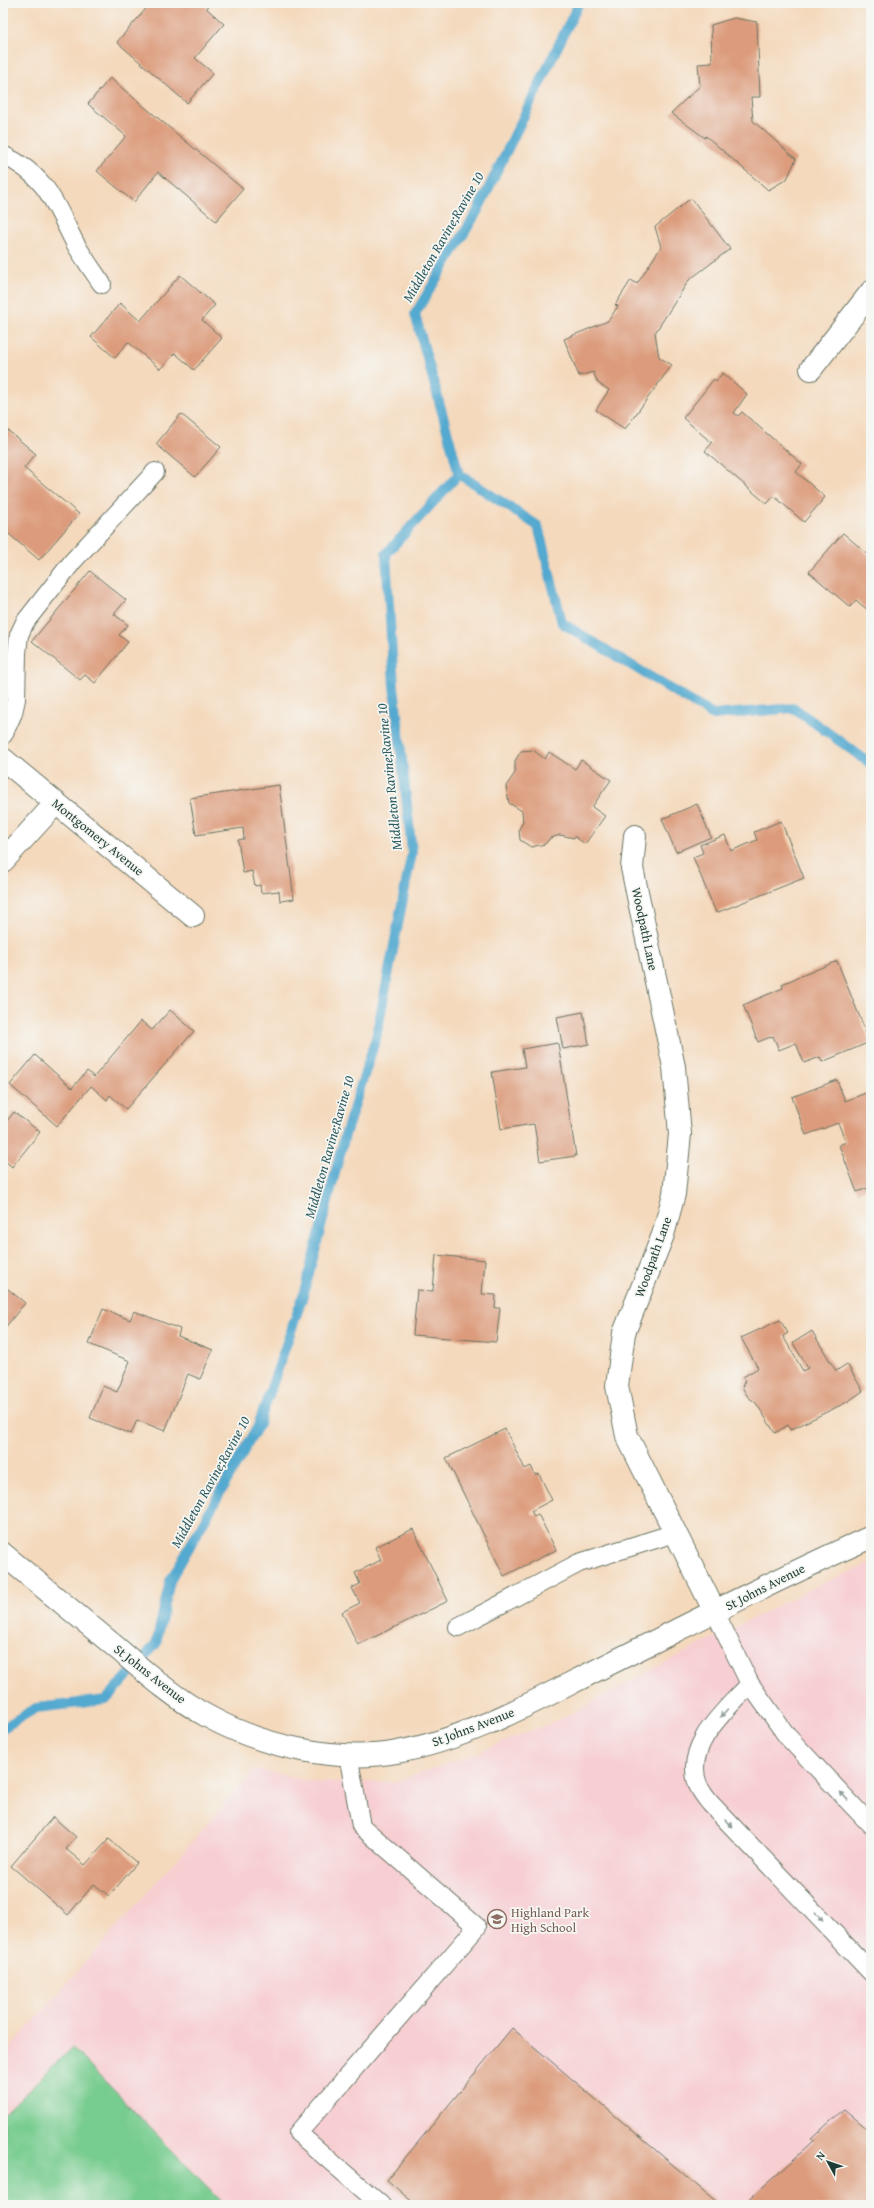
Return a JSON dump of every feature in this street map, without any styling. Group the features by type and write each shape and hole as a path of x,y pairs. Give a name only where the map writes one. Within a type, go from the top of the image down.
{"street":[{"path":"810,369 871,292"},
{"name":"Montgomery Avenue","path":"3,759 193,916"},
{"path":"3,861 56,803"},
{"name":"Woodpath Lane","path":"635,836 632,868 674,1067 680,1134 674,1194 663,1235 624,1333 617,1386 627,1436 715,1612"},
{"name":"St Johns Avenue","path":"3,1554 162,1686 206,1716 252,1737 297,1749 348,1754 396,1752 449,1738 507,1715 715,1612 800,1568 871,1537"}],"lane":[{"path":"3,155 16,162 38,178 57,204 76,244 102,284"},
{"path":"3,735 13,713 16,699 19,635 26,622 74,561 155,472"},
{"path":"458,1627 579,1563 676,1533"},
{"path":"715,1612 750,1684 787,1736 871,1825"},
{"path":"750,1684 710,1729 699,1747 695,1768 698,1785 710,1803 871,1972"},
{"path":"348,1754 361,1826 477,1927 298,2133 381,2205"}],"shaded area":[{"name":"Highland Park High School","path":"871,1563 871,2205 3,2205 3,2056 256,1769 314,1782 393,1782 451,1763 561,1719 681,1654 821,1584"}],"green space":[{"path":"72,2047 225,2205 3,2205 3,2115"}],"building":[{"path":"151,3 210,3 206,8 224,24 195,58 213,73 187,103 117,42"},
{"path":"734,18 757,22 760,97 751,97 753,121 796,159 787,179 768,190 706,136 705,138 671,113 700,86 698,64 712,63 711,25"},
{"path":"110,78 243,189 216,221 158,172 134,202 97,171 126,136 88,104"},
{"path":"691,198 730,249 689,280 655,333 659,357 672,365 625,429 596,410 609,390 598,383 593,372 579,376 564,339 608,321 618,306 615,305 631,280 637,284 661,247 655,227"},
{"path":"180,275 215,305 202,320 222,338 194,370 175,353 160,369 128,342 115,358 91,337 120,303 140,321"},
{"path":"723,373 747,394 734,413 738,416 742,412 802,464 796,472 825,497 804,522 774,496 767,504 705,451 712,443 683,418 714,379 716,381"},
{"path":"181,414 221,447 195,477 156,444"},
{"path":"5,428 36,454 24,468 79,514 39,560 3,529 3,431"},
{"path":"843,533 871,557 871,613 856,600 850,607 809,572"},
{"path":"90,571 126,600 114,614 128,625 119,635 128,642 95,683 85,675 80,680 32,641"},
{"path":"533,750 545,759 549,752 575,769 581,760 611,780 592,807 605,816 585,844 574,836 574,838 560,835 550,838 545,844 531,847 520,840 519,829 523,822 522,811 509,803 506,786 515,773 515,761 521,751"},
{"path":"279,785 294,899 280,901 279,891 261,893 260,885 255,886 252,871 243,873 238,840 244,839 243,828 196,835 190,798"},
{"path":"697,804 711,837 676,852 662,819"},
{"path":"781,821 804,878 716,913 693,857 703,853 700,845 725,835 731,851 757,840 754,832"},
{"path":"837,961 870,1042 822,1062 820,1057 804,1063 796,1043 779,1050 773,1036 758,1042 743,1005 783,988 782,984"},
{"path":"170,1010 194,1031 126,1109 110,1095 107,1100 91,1086 57,1126 10,1085 35,1055 72,1088 87,1071 94,1077 141,1021 152,1030"},
{"path":"583,1012 589,1044 563,1049 557,1017"},
{"path":"558,1043 576,1156 540,1161 534,1124 501,1129 492,1072 525,1067 522,1049"},
{"path":"837,1080 845,1101 871,1091 871,1187 857,1192 839,1145 846,1142 838,1123 806,1135 792,1097"},
{"path":"14,1112 40,1132 12,1167 3,1159 3,1126"},
{"path":"436,1255 485,1260 482,1294 496,1295 495,1308 500,1308 496,1342 413,1335 417,1290 433,1291"},
{"path":"3,1285 25,1303 3,1330"},
{"path":"103,1309 130,1320 134,1311 180,1329 178,1336 213,1350 200,1379 188,1374 165,1431 137,1420 131,1434 90,1418 103,1386 117,1392 130,1361 89,1344"},
{"path":"780,1320 788,1333 783,1336 803,1371 808,1368 793,1343 812,1331 836,1371 847,1364 863,1391 847,1402 790,1430 788,1425 775,1433 756,1403 748,1397 742,1387 745,1380 743,1377 758,1368 741,1338"},
{"path":"505,1429 525,1469 531,1466 535,1475 539,1474 552,1500 531,1511 534,1516 538,1514 556,1550 504,1576 446,1458"},
{"path":"413,1529 448,1601 358,1645 342,1612 360,1603 352,1588 360,1584 355,1573 381,1560 375,1547"},
{"path":"53,1817 76,1837 66,1849 85,1865 109,1839 137,1863 109,1896 94,1884 68,1915 11,1866"},
{"path":"512,2028 720,2205 416,2205 387,2180"},
{"path":"844,2109 871,2132 871,2205 743,2205 814,2141 811,2139"}],"waterway":[{"name":"Middleton Ravine;Ravine 10","path":"579,3 477,212 415,314 459,474 538,526 562,623 713,715 794,708 871,764"},
{"name":"Middleton Ravine;Ravine 10","path":"3,1728 36,1708 106,1700 156,1644 170,1581 258,1426 303,1296 345,1135 376,1038 412,852 394,686 386,554 459,474"}],"place":[{"name":"Highland Park High School","path":"497,1919"}]}
